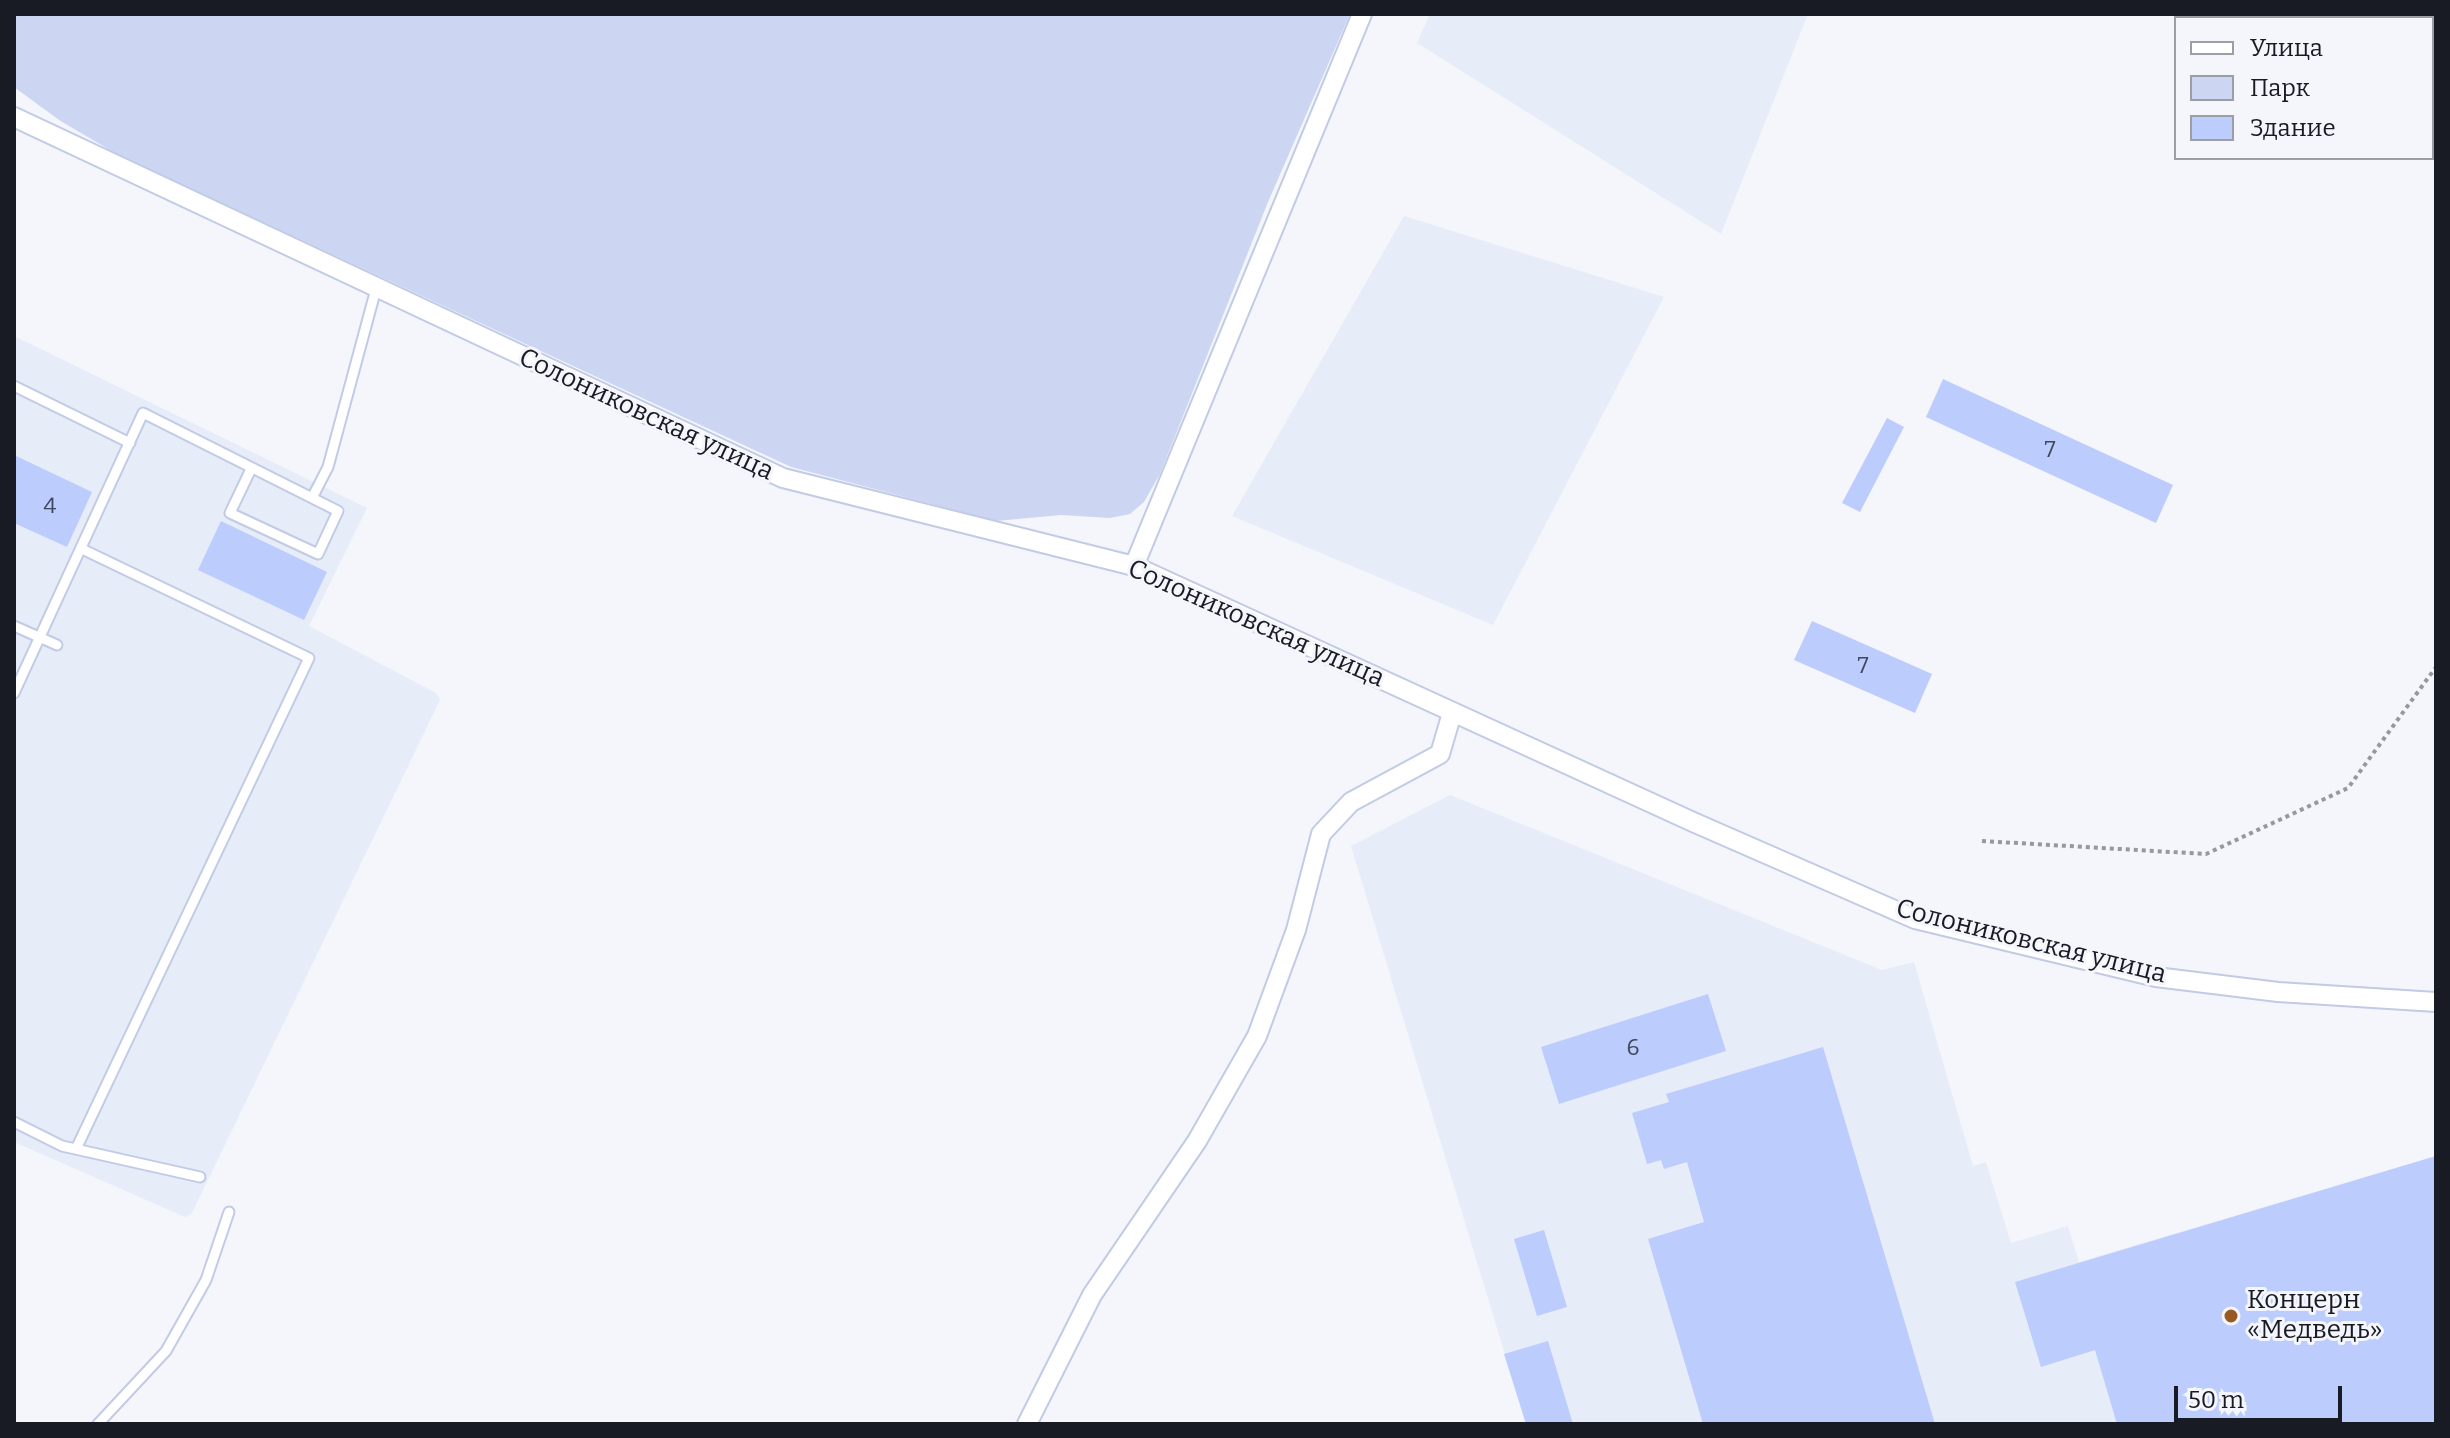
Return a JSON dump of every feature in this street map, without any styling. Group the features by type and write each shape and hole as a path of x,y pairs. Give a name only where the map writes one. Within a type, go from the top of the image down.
{"street":[{"path":"1134,566 1362,14"},
{"name":"Солониковская улица","path":"14,117 783,478 1134,566 1452,713 1915,919 2156,977 2278,992 2436,1002"},
{"path":"1027,1424 1092,1295 1197,1141 1257,1036 1296,930 1321,834 1351,802 1440,754 1452,713"}],"lane":[{"path":"312,498 328,467 376,289"},
{"path":"14,386 130,443"},
{"path":"14,693 143,413 338,511 318,554 230,513 251,469"},
{"path":"76,1149 309,658 82,549"},
{"path":"14,626 57,645"},
{"path":"14,1122 62,1146 200,1177"},
{"path":"98,1424 166,1351 206,1280 229,1212"}],"path":[{"path":"1982,841 2206,854 2348,788 2436,667"}],"shaded area":[{"path":"1430,14 1808,14 1721,234 1417,43"},
{"path":"1404,216 1664,297 1493,625 1232,516"},
{"path":"14,336 367,508 309,626 436,693 440,700 192,1213 185,1217 14,1142"},
{"path":"1450,795 1882,970 1914,962 1973,1166 1986,1162 2011,1243 2068,1226 2079,1262 2436,1156 2436,1424 1526,1424 1351,846"}],"green space":[{"path":"14,14 1350,14 1268,202 1160,474 1144,502 1130,514 1110,518 1061,515 996,521 791,467 120,156 59,120 14,87"}],"building":[{"path":"1943,379 2173,485 2156,523 1926,417"},
{"path":"1887,418 1904,427 1860,512 1842,503"},
{"path":"14,455 92,492 67,547 14,523"},
{"path":"221,521 327,572 304,620 198,570"},
{"path":"1812,621 1932,674 1915,713 1794,660"},
{"path":"1708,994 1726,1051 1559,1104 1541,1047"},
{"path":"1823,1047 1935,1424 1703,1424 1648,1239 1704,1222 1687,1162 1664,1169 1661,1160 1647,1164 1632,1113 1669,1102 1666,1094"},
{"name":"Концерн «Медведь»","path":"2436,1156 2436,1424 2117,1424 2095,1350 2041,1367 2015,1282"},
{"path":"1544,1230 1567,1307 1537,1316 1514,1239"},
{"path":"1548,1341 1573,1424 1526,1424 1504,1354"}],"place":[{"name":"Концерн «Медведь»","path":"2231,1316"}]}
